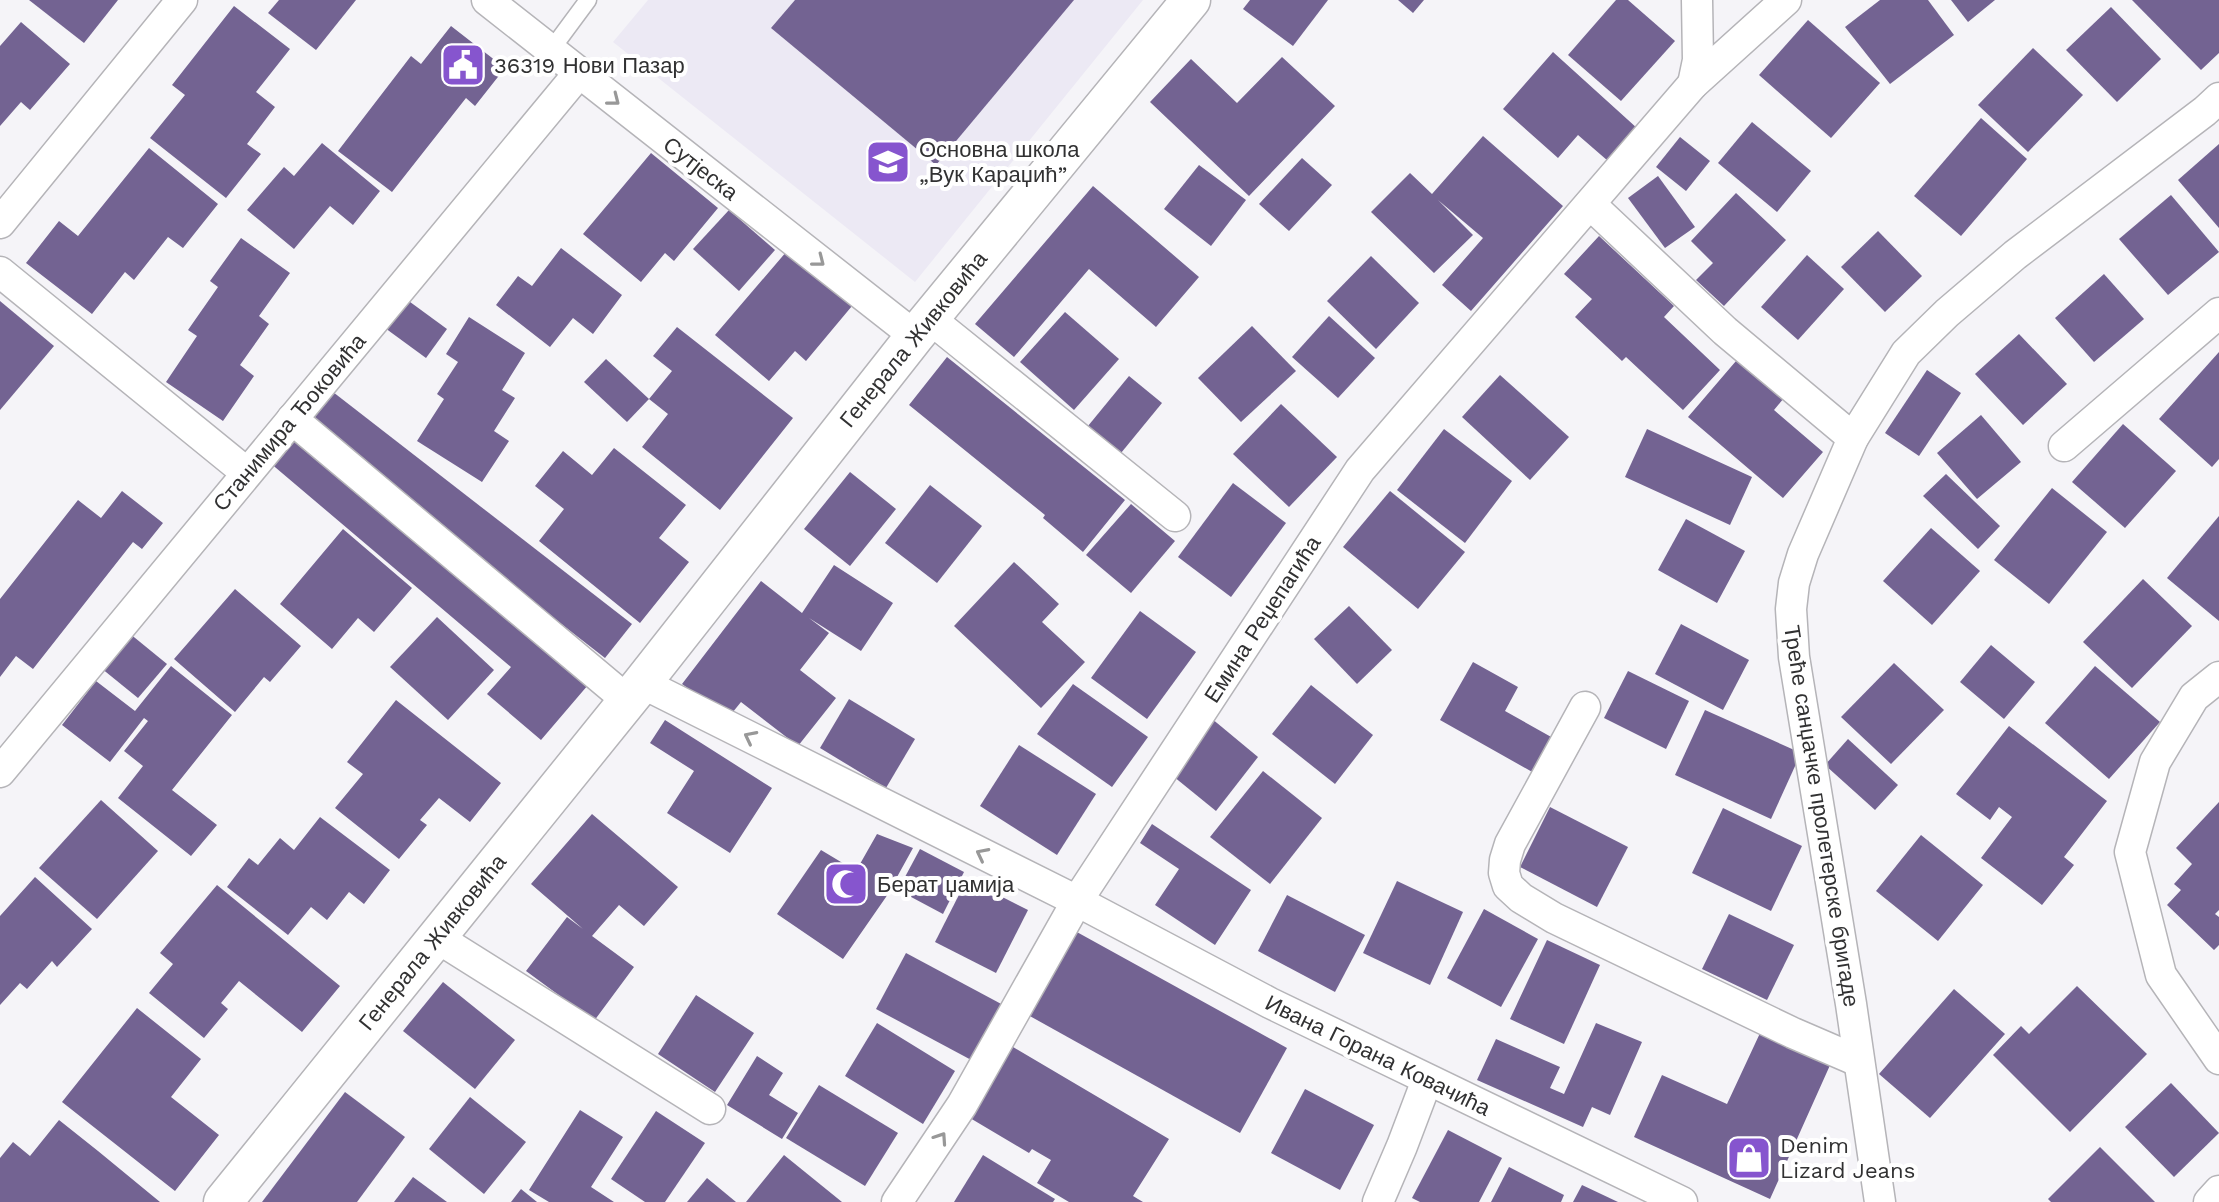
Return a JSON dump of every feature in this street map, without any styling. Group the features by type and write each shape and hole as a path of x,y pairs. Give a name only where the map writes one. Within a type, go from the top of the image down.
{"street":[{"path":"0,223 182,0"},
{"name":"Сутјеска","path":"487,0 579,73 1175,516"},
{"name":"Генерала Живковића","path":"223,1202 634,692 922,327 1191,0"},
{"path":"1693,84 1698,60 1697,0"},
{"name":"Емина Реџепагића","path":"897,1202 962,1105 1077,901 1360,470 1693,84 1786,0"},
{"name":"Станимира Ђоковића","path":"0,772 579,73"},
{"name":"Треће санџачке пролетерске бригаде","path":"1880,1202 1794,657 1791,609 1794,583 1803,554 1853,438 1906,353 2015,255 2219,98"},
{"path":"1590,204 1713,320 1853,438"},
{"path":"0,272 247,473"},
{"path":"2064,446 2219,313"},
{"path":"292,419 634,692 1077,901"},
{"path":"2219,677 2194,697 2155,762 2130,852 2161,975 2219,1059"},
{"path":"1585,707 1510,844 1504,873 1508,886 1521,898 1554,918 1858,1061"},
{"name":"Ивана Горана Ковачића","path":"1077,901 1270,1003 1682,1202"},
{"path":"436,937 710,1109"},
{"path":"1378,1202 1427,1080"},
{"path":"2209,1202 2219,1191"}],"lane":[{"path":"551,50 588,0"}],"shaded area":[{"name":"Основна школа „Вук Караџић”","path":"648,0 1143,0 915,282 613,42"}],"building":[{"path":"29,0 118,0 84,43"},
{"path":"279,0 356,0 316,50 268,13"},
{"path":"795,0 1074,0 936,165 771,28"},
{"path":"1250,0 1328,0 1293,46 1243,9"},
{"path":"1398,0 1424,0 1413,13"},
{"path":"1616,0 1628,0 1675,41 1621,101 1568,55"},
{"path":"1880,0 1928,0 1954,35 1890,84 1845,27"},
{"path":"1951,0 1995,0 1968,22"},
{"path":"2132,0 2219,0 2219,53 2201,70"},
{"path":"234,6 290,49 256,92 275,107 247,144 261,154 226,198 150,138 185,95 172,85"},
{"path":"2111,7 2161,59 2117,102 2066,50"},
{"path":"1808,20 1880,83 1831,138 1759,75"},
{"path":"21,22 70,64 30,110 21,102 0,126 0,46"},
{"path":"451,26 505,68 475,106 466,98 392,192 338,151 411,56 421,64"},
{"path":"2033,48 2083,95 2028,152 1978,105"},
{"path":"1553,52 1638,129 1608,161 1578,135 1558,158 1503,109"},
{"path":"1282,57 1335,106 1249,196 1150,102 1191,59 1237,103"},
{"path":"1981,118 2027,159 1961,236 1914,196"},
{"path":"1752,122 1811,171 1777,212 1718,163"},
{"path":"1483,136 1563,206 1471,311 1442,285 1483,238 1438,200 1473,235 1434,273 1371,212 1410,173 1432,194"},
{"path":"1680,137 1710,161 1686,191 1656,167"},
{"path":"322,143 380,191 353,225 330,206 294,249 247,210 284,167 294,176"},
{"path":"2219,144 2219,228 2178,180"},
{"path":"149,148 218,204 183,248 168,237 134,280 125,272 92,314 26,263 59,221 78,236"},
{"path":"651,153 718,208 674,261 665,253 641,282 583,234"},
{"path":"1302,158 1332,185 1289,231 1259,204"},
{"path":"1199,165 1246,200 1211,246 1164,209"},
{"path":"1658,176 1695,227 1665,248 1628,198"},
{"path":"1093,186 1199,277 1156,327 1089,269 1014,357 975,324"},
{"path":"1736,193 1786,240 1724,306 1696,280 1713,263 1691,241"},
{"path":"2171,195 2219,252 2168,295 2119,239"},
{"path":"729,210 775,250 739,291 693,249"},
{"path":"1878,231 1922,276 1885,312 1841,267"},
{"path":"1599,236 1674,306 1664,317 1720,370 1683,410 1626,357 1622,361 1575,317 1592,299 1564,274"},
{"path":"241,238 290,273 259,316 269,324 240,365 254,376 223,421 166,382 197,336 188,330 218,287 210,281"},
{"path":"561,248 622,295 593,334 573,318 550,347 496,305 518,276 532,286"},
{"path":"787,251 852,306 806,361 795,351 769,381 715,335"},
{"path":"1807,255 1844,289 1798,340 1761,307"},
{"path":"1371,256 1419,303 1376,349 1327,301"},
{"path":"2104,274 2144,319 2094,362 2055,318"},
{"path":"406,299 447,329 426,358 385,328"},
{"path":"0,301 54,346 0,410"},
{"path":"1065,312 1119,359 1074,410 1020,362"},
{"path":"1329,316 1375,358 1338,398 1292,357"},
{"path":"469,317 525,353 502,390 515,398 494,431 509,441 482,482 417,441 444,399 437,394 458,362 446,354"},
{"path":"1252,326 1296,371 1241,422 1198,378"},
{"path":"677,327 793,418 720,510 642,447 668,414 649,399 672,371 653,356"},
{"path":"2019,334 2067,384 2023,425 1975,374"},
{"path":"2219,352 2219,459 2212,467 2159,419"},
{"path":"1742,354 1788,393 1774,410 1823,452 1783,498 1688,417"},
{"path":"947,357 1125,500 1083,552 1043,518 1045,515 909,405"},
{"path":"606,359 649,399 627,422 584,382"},
{"path":"1927,370 1961,393 1919,456 1885,433"},
{"path":"1500,375 1569,437 1530,480 1462,417"},
{"path":"1129,376 1162,403 1121,453 1088,426"},
{"path":"333,392 632,624 605,658 307,426"},
{"path":"1281,404 1337,457 1289,507 1233,454"},
{"path":"1981,415 2021,462 1977,499 1937,453"},
{"path":"2123,424 2176,471 2125,528 2072,482"},
{"path":"299,427 594,678 541,740 487,694 511,667 269,462"},
{"path":"1444,429 1512,481 1465,543 1397,490"},
{"path":"1647,429 1752,477 1730,525 1625,477"},
{"path":"614,448 686,505 659,538 689,562 640,623 539,541 564,509 535,486 563,451 592,475"},
{"path":"850,472 896,509 850,566 804,529"},
{"path":"1946,474 2000,526 1978,549 1923,496"},
{"path":"1233,483 1286,523 1231,597 1178,557"},
{"path":"930,485 982,526 937,583 885,543"},
{"path":"2052,488 2107,532 2049,604 1994,560"},
{"path":"122,491 163,523 142,549 133,542 33,669 16,656 0,677 0,599 78,500 101,518"},
{"path":"1390,491 1465,552 1418,609 1343,547"},
{"path":"1131,504 1175,541 1131,593 1086,555"},
{"path":"2219,516 2219,621 2167,578"},
{"path":"1686,519 1745,551 1717,603 1658,570"},
{"path":"1931,528 1980,571 1932,625 1883,581"},
{"path":"343,529 412,588 374,632 358,618 332,649 280,604"},
{"path":"1014,562 1059,604 1042,622 1085,662 1041,708 954,626"},
{"path":"834,565 893,603 861,651 809,618 829,633 800,670 836,698 798,746 741,702 728,718 682,684 761,581 802,613"},
{"path":"2143,579 2192,626 2132,688 2083,642"},
{"path":"235,589 301,646 270,682 264,677 235,712 174,659"},
{"path":"1349,606 1392,650 1357,684 1314,639"},
{"path":"1140,611 1196,652 1147,719 1091,678"},
{"path":"437,617 494,670 448,720 390,667"},
{"path":"1681,624 1749,660 1723,710 1655,674"},
{"path":"129,633 167,664 138,698 101,668"},
{"path":"1991,645 2035,682 2004,719 1960,682"},
{"path":"1473,662 1518,687 1505,711 1553,738 1534,773 1440,720"},
{"path":"1894,663 1944,710 1891,764 1841,717"},
{"path":"171,666 232,715 172,790 217,825 191,856 118,798 143,766 124,751 148,721 144,718 110,762 62,725 96,681 135,711"},
{"path":"2095,666 2160,722 2109,779 2045,723"},
{"path":"1628,671 1689,701 1666,749 1604,718"},
{"path":"1073,684 1148,737 1112,787 1037,734"},
{"path":"1311,685 1373,735 1335,784 1272,734"},
{"path":"849,699 915,739 886,788 820,748"},
{"path":"396,700 501,783 470,822 439,798 420,820 427,825 399,859 335,808 363,774 347,762"},
{"path":"1705,710 1801,753 1771,819 1675,775"},
{"path":"1211,718 1258,757 1216,811 1168,772"},
{"path":"665,720 772,788 730,853 667,813 694,771 650,743"},
{"path":"2009,726 2107,801 2064,857 2074,865 2042,905 1981,858 2012,817 1999,807 1990,820 1956,794"},
{"path":"1848,739 1898,785 1875,810 1825,765"},
{"path":"1019,745 1096,794 1057,855 980,806"},
{"path":"1263,771 1322,818 1270,884 1210,837"},
{"path":"101,800 158,851 97,919 39,868"},
{"path":"2219,802 2219,910 2215,914 2219,917 2219,945 2214,950 2167,905 2181,890 2174,884 2192,864 2176,848"},
{"path":"1550,807 1628,847 1597,907 1520,867"},
{"path":"1723,808 1802,846 1771,911 1692,873"},
{"path":"592,814 678,887 644,926 619,905 592,936 634,967 594,1021 526,971 567,917 583,929 531,884"},
{"path":"320,817 390,870 364,904 349,892 327,920 311,907 288,935 227,887 249,858 258,865 280,838 294,850"},
{"path":"1152,824 1251,890 1215,945 1155,905 1179,869 1140,843"},
{"name":"Берат џамија","path":"877,834 913,848 886,897 843,959 777,914 821,850 856,871"},
{"path":"1921,835 1983,885 1938,941 1876,891"},
{"path":"920,849 964,872 943,914 898,890"},
{"path":"35,877 92,929 57,967 52,961 27,989 20,983 0,1005 0,916"},
{"path":"967,879 1028,910 996,973 935,942"},
{"path":"1397,881 1463,912 1430,985 1363,953"},
{"path":"217,885 340,986 302,1032 239,981 221,1003 228,1009 204,1038 149,993 173,964 160,953"},
{"path":"1287,895 1365,935 1335,992 1258,951"},
{"path":"1484,909 1538,939 1501,1007 1447,978"},
{"path":"1729,914 1794,945 1767,1000 1702,969"},
{"path":"1075,931 1287,1048 1240,1133 1028,1015"},
{"path":"1547,940 1600,965 1564,1044 1510,1019"},
{"path":"906,953 1005,1006 975,1062 876,1009"},
{"path":"443,982 515,1040 475,1089 403,1031"},
{"path":"2077,986 2147,1054 2070,1132 1993,1055 2021,1026 2029,1034"},
{"path":"1954,989 2005,1034 1930,1118 1879,1074"},
{"path":"696,995 754,1033 715,1092 658,1054"},
{"path":"137,1008 201,1059 171,1097 219,1135 175,1191 62,1102"},
{"path":"877,1023 955,1071 923,1124 845,1076"},
{"path":"1596,1023 1642,1042 1610,1115 1592,1107 1583,1127 1477,1080 1496,1039 1560,1067 1550,1088 1564,1094"},
{"path":"1761,1031 1831,1063 1770,1199 1634,1137 1662,1075 1727,1104"},
{"path":"1013,1047 1169,1139 1133,1196 1143,1202 1069,1202 1037,1183 1051,1160 1032,1149 1029,1153 970,1118"},
{"path":"757,1056 783,1073 769,1095 798,1113 782,1139 727,1105"},
{"path":"2171,1083 2219,1133 2174,1177 2125,1127"},
{"path":"819,1085 898,1133 865,1186 786,1138"},
{"path":"1305,1089 1374,1125 1340,1190 1271,1153"},
{"path":"345,1092 405,1137 357,1202 262,1202"},
{"path":"470,1097 526,1142 484,1194 429,1149"},
{"path":"580,1110 623,1137 591,1187 614,1202 549,1202 529,1190"},
{"path":"656,1111 705,1143 665,1202 645,1202 611,1179"},
{"path":"59,1120 160,1202 0,1202 0,1158 13,1142 30,1156"},
{"path":"1448,1130 1502,1158 1479,1202 1420,1202 1412,1198"},
{"path":"2100,1147 2155,1202 2051,1202 2048,1199"},
{"path":"784,1155 842,1202 746,1202"},
{"path":"983,1155 1055,1199 1053,1202 954,1202"},
{"path":"1509,1167 1564,1195 1561,1202 1491,1202"},
{"path":"413,1177 447,1202 394,1202"},
{"path":"707,1178 736,1202 687,1202"},
{"path":"1582,1185 1618,1202 1573,1202"},
{"path":"521,1189 537,1202 511,1202"}],"place":[{"name":"36319 Нови Пазар","path":"463,65"},
{"name":"Основна школа „Вук Караџић”","path":"888,162"},
{"name":"Берат џамија","path":"846,884"},
{"name":"Denim Lizard Jeans","path":"1749,1158"}]}
